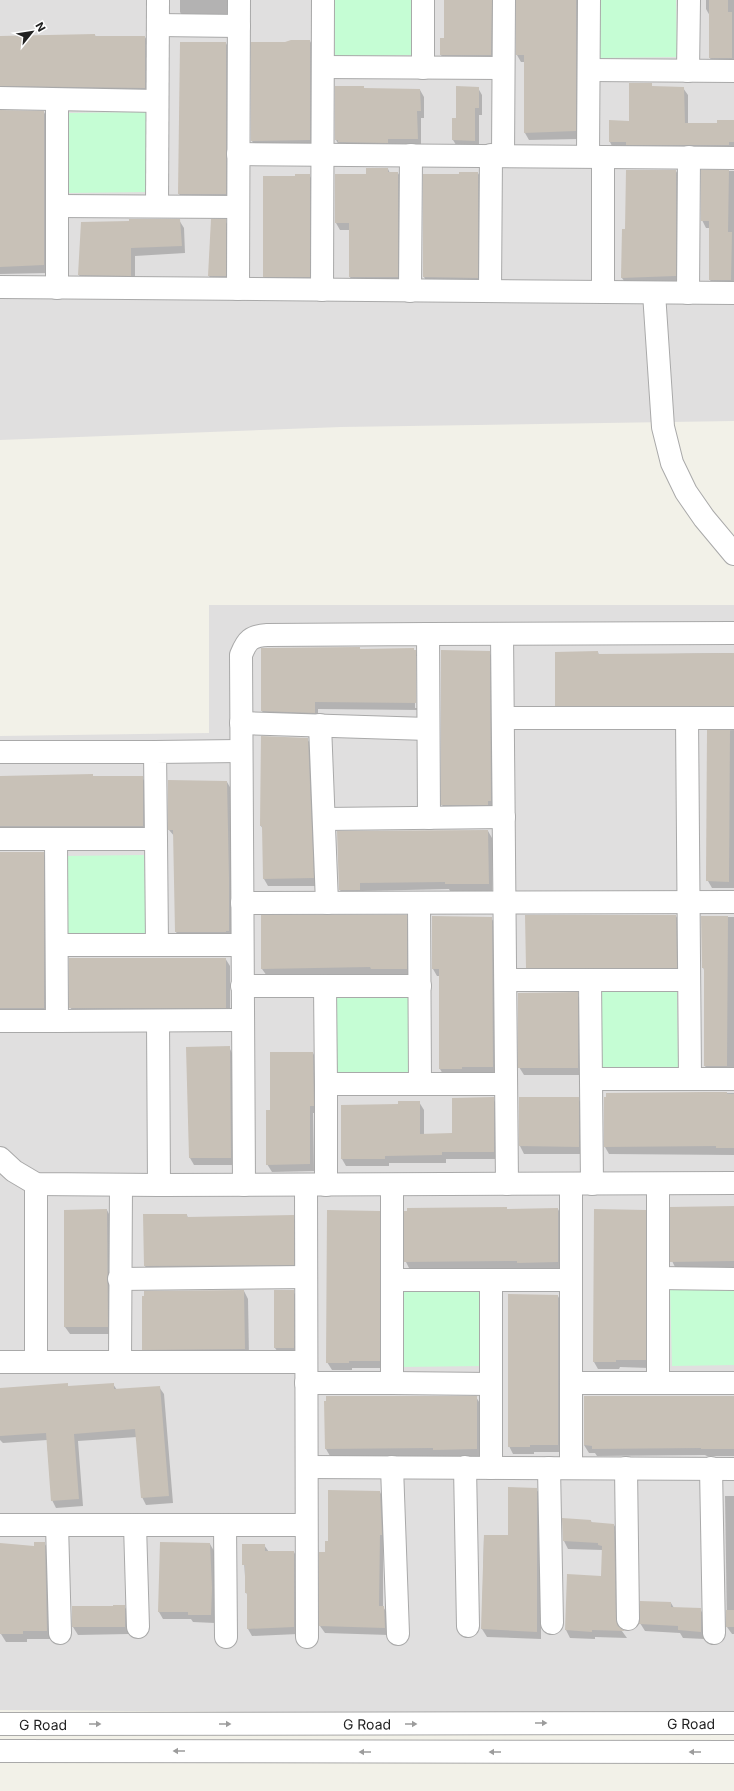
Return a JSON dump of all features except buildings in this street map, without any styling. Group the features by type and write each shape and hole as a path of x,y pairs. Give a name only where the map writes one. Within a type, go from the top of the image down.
{"street":[{"path":"157,206 158,0"},
{"path":"238,289 239,0"},
{"path":"322,290 323,0"},
{"path":"423,0 423,68"},
{"path":"490,291 503,68 504,0"},
{"path":"589,0 589,70 596,156 603,292"},
{"path":"688,71 689,0"},
{"path":"158,25 239,26"},
{"path":"323,67 503,68"},
{"path":"589,70 734,71"},
{"path":"0,98 158,101"},
{"path":"56,288 57,100"},
{"path":"238,154 734,158"},
{"path":"410,291 411,155"},
{"path":"688,293 689,157"},
{"path":"57,206 238,207"},
{"path":"0,287 734,294"},
{"path":"654,293 663,427 672,462 686,492 704,518 734,554"},
{"path":"244,1185 240,751 241,655 246,642 256,636 428,634 734,634"},
{"path":"428,634 429,818"},
{"path":"502,634 504,718 507,1184"},
{"path":"504,718 734,718"},
{"path":"687,718 690,1079"},
{"path":"241,724 428,729"},
{"path":"320,725 327,903"},
{"path":"0,752 240,751"},
{"path":"155,752 157,945"},
{"path":"324,819 504,817"},
{"path":"0,839 156,839"},
{"path":"56,839 57,1021"},
{"path":"242,903 734,902"},
{"path":"419,903 420,1084"},
{"path":"57,945 242,945"},
{"path":"506,980 689,980"},
{"path":"572,1468 571,1280 591,1079 590,980"},
{"path":"242,986 420,986"},
{"path":"307,1637 306,1277 326,1084 325,986"},
{"path":"0,1021 242,1020"},
{"path":"158,1021 159,1186"},
{"path":"591,1079 734,1079"},
{"path":"326,1084 506,1084"},
{"path":"0,1158 14,1171 36,1184 159,1186 734,1184"},
{"path":"36,1184 36,1362"},
{"path":"392,1184 392,1384"},
{"path":"658,1184 658,1383"},
{"path":"120,1362 119,1279 121,1185"},
{"path":"119,1279 306,1277"},
{"path":"658,1278 734,1278"},
{"path":"392,1280 571,1280"},
{"path":"490,1280 491,1468"},
{"path":"0,1362 120,1362 306,1373 392,1384 491,1384"},
{"path":"571,1383 734,1383"},
{"path":"306,1467 734,1469"},
{"path":"392,1467 398,1634"},
{"path":"465,1467 468,1626"},
{"path":"549,1468 552,1623"},
{"path":"626,1468 628,1619"},
{"path":"711,1468 714,1633"},
{"path":"0,1525 306,1525"},
{"path":"57,1525 60,1633"},
{"path":"135,1525 138,1627"},
{"path":"225,1525 226,1637"},
{"name":"G Road","path":"0,1724 734,1723"},
{"name":"G Road","path":"0,1751 734,1752"}],"shaded area":[{"path":"0,0 734,0 734,421 341,427 0,440"},
{"path":"209,605 734,605 734,1716 0,1710 0,736 209,733"}],"green space":[{"path":"334,0 414,0 415,55 335,56"},
{"path":"597,0 676,0 677,57 597,58"},
{"path":"148,112 149,192 69,193 68,113"},
{"path":"144,855 146,935 66,936 65,856"},
{"path":"677,988 678,1068 598,1069 597,989"},
{"path":"411,995 413,1075 333,1076 332,997"},
{"path":"479,1286 481,1366 401,1367 399,1287"},
{"path":"734,1286 734,1365 672,1366 670,1287"}]}
